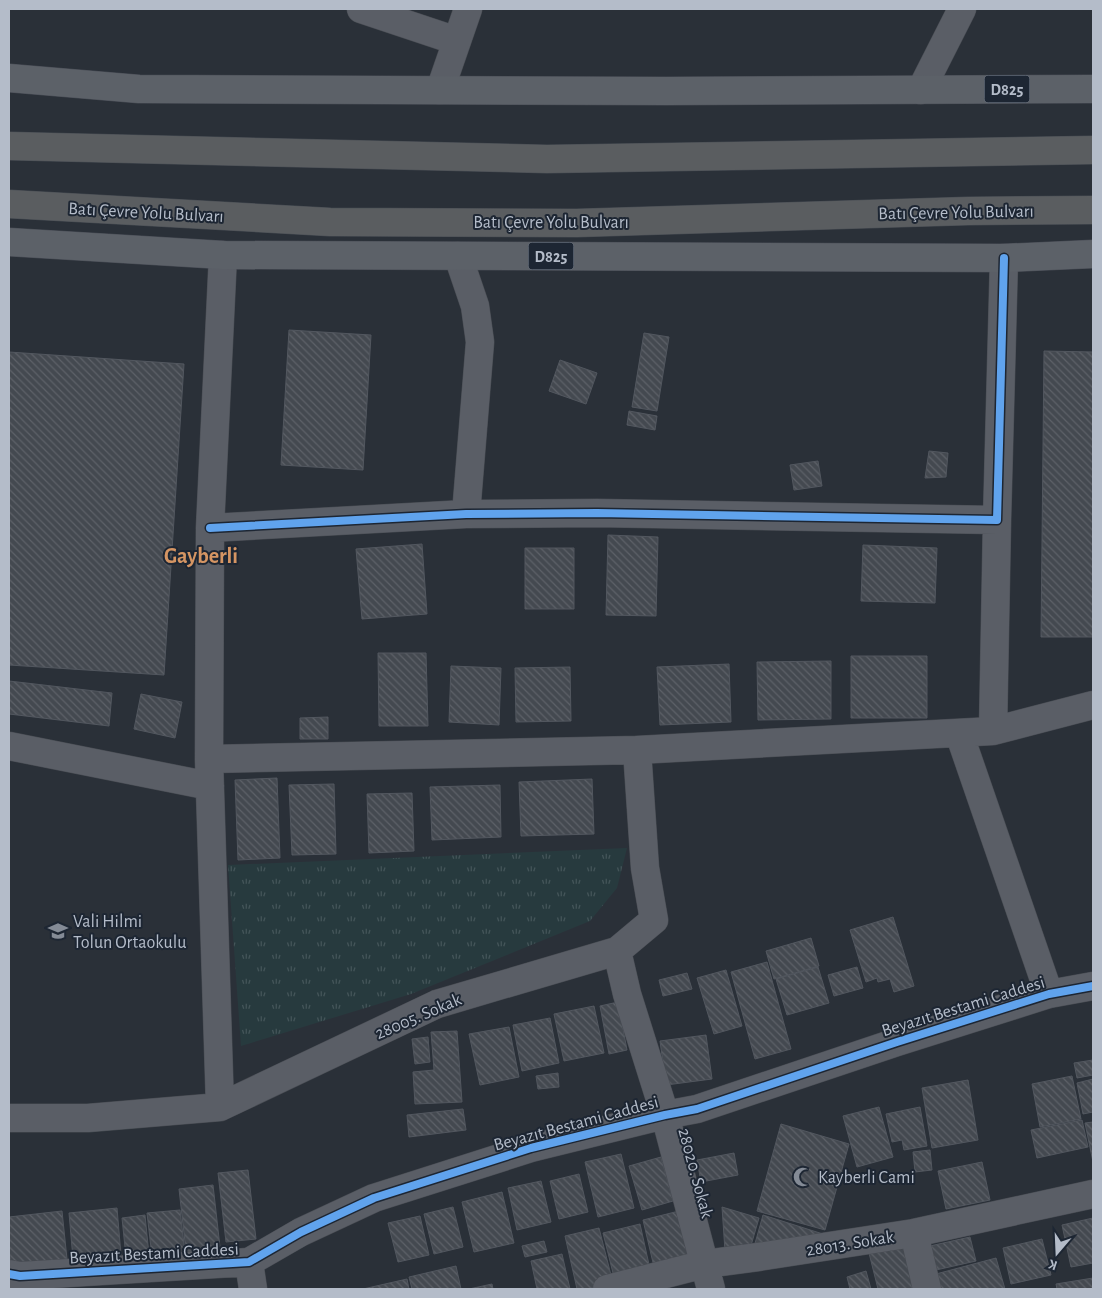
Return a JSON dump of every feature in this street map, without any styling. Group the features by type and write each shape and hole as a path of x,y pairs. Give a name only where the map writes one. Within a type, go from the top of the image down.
{"highway":[{"path":"9,146 547,159 1093,150"},
{"name":"Batı Çevre Yolu Bulvarı","path":"9,204 330,222 577,223 1093,210"}],"main road":[{"name":"D825","path":"9,78 139,89 667,92 1093,89"},
{"name":"D825","path":"9,242 223,255 1004,258 1093,254"}],"street":[{"path":"361,9 457,41"},
{"path":"440,90 468,9"},
{"path":"921,90 962,9"},
{"path":"220,1107 210,786 210,528 223,255"},
{"path":"458,256 475,306 480,342 466,514"},
{"path":"993,731 1004,258"},
{"path":"210,528 466,514 998,520"},
{"path":"210,758 636,750 993,731 1093,704"},
{"path":"959,733 1049,994"},
{"path":"9,746 210,786"},
{"name":"28005. Sokak","path":"9,1118 88,1118 220,1107 437,1004 617,951 654,920 645,868 636,750"},
{"name":"28020. Sokak","path":"617,951 627,994 665,1115 708,1276"},
{"name":"Beyazıt Bestami Caddesi","path":"9,1274 20,1276 249,1262 301,1232 374,1198 531,1148 697,1109 897,1042 1049,994 1093,986"},
{"name":"28013. Sokak","path":"607,1289 708,1276 758,1257 914,1233 1093,1194"},
{"path":"914,1233 927,1289"},
{"path":"249,1262 253,1289"}],"green space":[{"path":"627,848 617,888 590,921 411,994 241,1046 228,865"}],"building":[{"path":"289,330 371,335 363,470 281,465"},
{"path":"644,333 669,337 657,411 632,407"},
{"path":"1044,351 1093,352 1093,637 1041,637"},
{"path":"9,352 184,364 164,675 9,665"},
{"path":"560,360 597,373 586,404 549,391"},
{"path":"629,411 657,416 655,430 627,425"},
{"path":"929,451 948,453 946,477 925,478"},
{"path":"818,461 822,486 794,490 790,465"},
{"path":"608,535 658,537 656,616 606,615"},
{"path":"422,544 427,614 362,619 356,549"},
{"path":"863,545 937,548 935,603 861,601"},
{"path":"525,548 574,548 574,609 525,609"},
{"path":"378,653 426,653 428,726 379,726"},
{"path":"851,656 927,656 927,718 851,718"},
{"path":"831,661 831,719 758,720 757,662"},
{"path":"729,664 731,722 660,725 657,667"},
{"path":"451,666 501,668 499,725 449,722"},
{"path":"570,667 571,721 516,722 515,668"},
{"path":"9,681 112,693 109,726 9,714"},
{"path":"141,694 182,702 175,738 134,729"},
{"path":"328,717 328,739 300,739 300,718"},
{"path":"277,778 280,858 238,860 235,780"},
{"path":"592,779 594,834 521,836 519,782"},
{"path":"334,784 336,854 292,855 289,785"},
{"path":"500,785 501,837 432,840 430,787"},
{"path":"412,793 414,851 369,853 367,794"},
{"path":"893,917 914,986 894,992 890,979 878,982 877,978 866,982 850,930"},
{"path":"811,938 819,966 774,979 766,951"},
{"path":"767,962 791,1049 755,1059 731,972"},
{"path":"818,967 829,1003 787,1015 776,979"},
{"path":"857,967 863,988 834,996 828,975"},
{"path":"726,970 742,1026 714,1034 697,978"},
{"path":"687,973 692,989 663,996 659,980"},
{"path":"618,1002 627,1050 609,1054 600,1006"},
{"path":"594,1006 604,1053 564,1061 554,1014"},
{"path":"550,1018 559,1063 522,1071 513,1025"},
{"path":"509,1027 519,1077 480,1085 469,1034"},
{"path":"457,1031 462,1102 415,1104 413,1072 434,1070 431,1032"},
{"path":"706,1035 712,1079 666,1085 660,1041"},
{"path":"428,1037 430,1062 415,1064 412,1039"},
{"path":"1093,1060 1093,1075 1077,1078 1074,1063"},
{"path":"558,1073 559,1087 538,1089 536,1076"},
{"path":"1072,1076 1081,1119 1040,1127 1032,1084"},
{"path":"1093,1079 1093,1112 1083,1114 1077,1083"},
{"path":"968,1080 978,1140 932,1148 922,1088"},
{"path":"879,1107 893,1157 857,1167 843,1116"},
{"path":"920,1107 927,1146 904,1150 902,1140 892,1142 886,1114"},
{"path":"463,1109 466,1130 409,1137 407,1115"},
{"path":"1082,1120 1088,1147 1037,1158 1031,1130"},
{"path":"1093,1122 1093,1162 1085,1123"},
{"name":"Kayberli Cami","path":"781,1124 849,1144 825,1230 757,1211"},
{"path":"930,1150 932,1170 915,1172 913,1152"},
{"path":"734,1153 738,1175 701,1182 697,1160"},
{"path":"621,1154 634,1208 598,1217 585,1162"},
{"path":"661,1157 673,1201 642,1210 629,1166"},
{"path":"982,1162 990,1200 946,1209 938,1171"},
{"path":"248,1170 256,1239 226,1242 218,1173"},
{"path":"579,1174 588,1212 559,1219 550,1181"},
{"path":"541,1181 551,1222 517,1230 508,1188"},
{"path":"213,1185 220,1247 186,1251 179,1189"},
{"path":"502,1192 514,1243 474,1252 462,1202"},
{"path":"453,1207 463,1247 434,1254 424,1214"},
{"path":"722,1207 759,1218 750,1249 725,1251"},
{"path":"117,1208 121,1255 73,1259 69,1213"},
{"path":"180,1210 185,1253 152,1257 147,1213"},
{"path":"62,1211 67,1259 11,1265 9,1217"},
{"path":"679,1211 691,1259 654,1267 643,1220"},
{"path":"145,1215 149,1255 126,1257 122,1218"},
{"path":"763,1215 823,1234 754,1247"},
{"path":"420,1216 429,1255 398,1262 388,1223"},
{"path":"1093,1218 1093,1263 1071,1267 1062,1225"},
{"path":"640,1224 650,1269 614,1277 603,1233"},
{"path":"599,1228 613,1283 587,1289 577,1289 565,1236"},
{"path":"970,1237 976,1261 936,1270 930,1246"},
{"path":"907,1239 919,1287 912,1289 878,1289 868,1249"},
{"path":"1042,1239 1051,1275 1011,1284 1003,1248"},
{"path":"544,1241 547,1252 525,1257 522,1246"},
{"path":"562,1254 570,1289 537,1289 531,1261"},
{"path":"996,1258 1005,1289 940,1289 936,1274"},
{"path":"456,1266 461,1289 412,1289 409,1277"},
{"path":"866,1271 871,1289 850,1289 847,1277"},
{"path":"1093,1278 1093,1289 1057,1289 1056,1284"},
{"path":"407,1279 409,1289 363,1289"},
{"path":"492,1284 493,1289 469,1289"}],"cycle path":[{"path":"210,528 466,514 597,513 997,520 1004,258"},
{"path":"9,1274 20,1276 249,1262 301,1232 374,1198 531,1148 697,1109 897,1042 1049,994 1093,986"}],"place":[{"name":"Vali Hilmi Tolun Ortaokulu","path":"58,931"},
{"name":"Kayberli Cami","path":"803,1177"}],"district":[{"name":"Gayberli","path":"201,555"}]}
